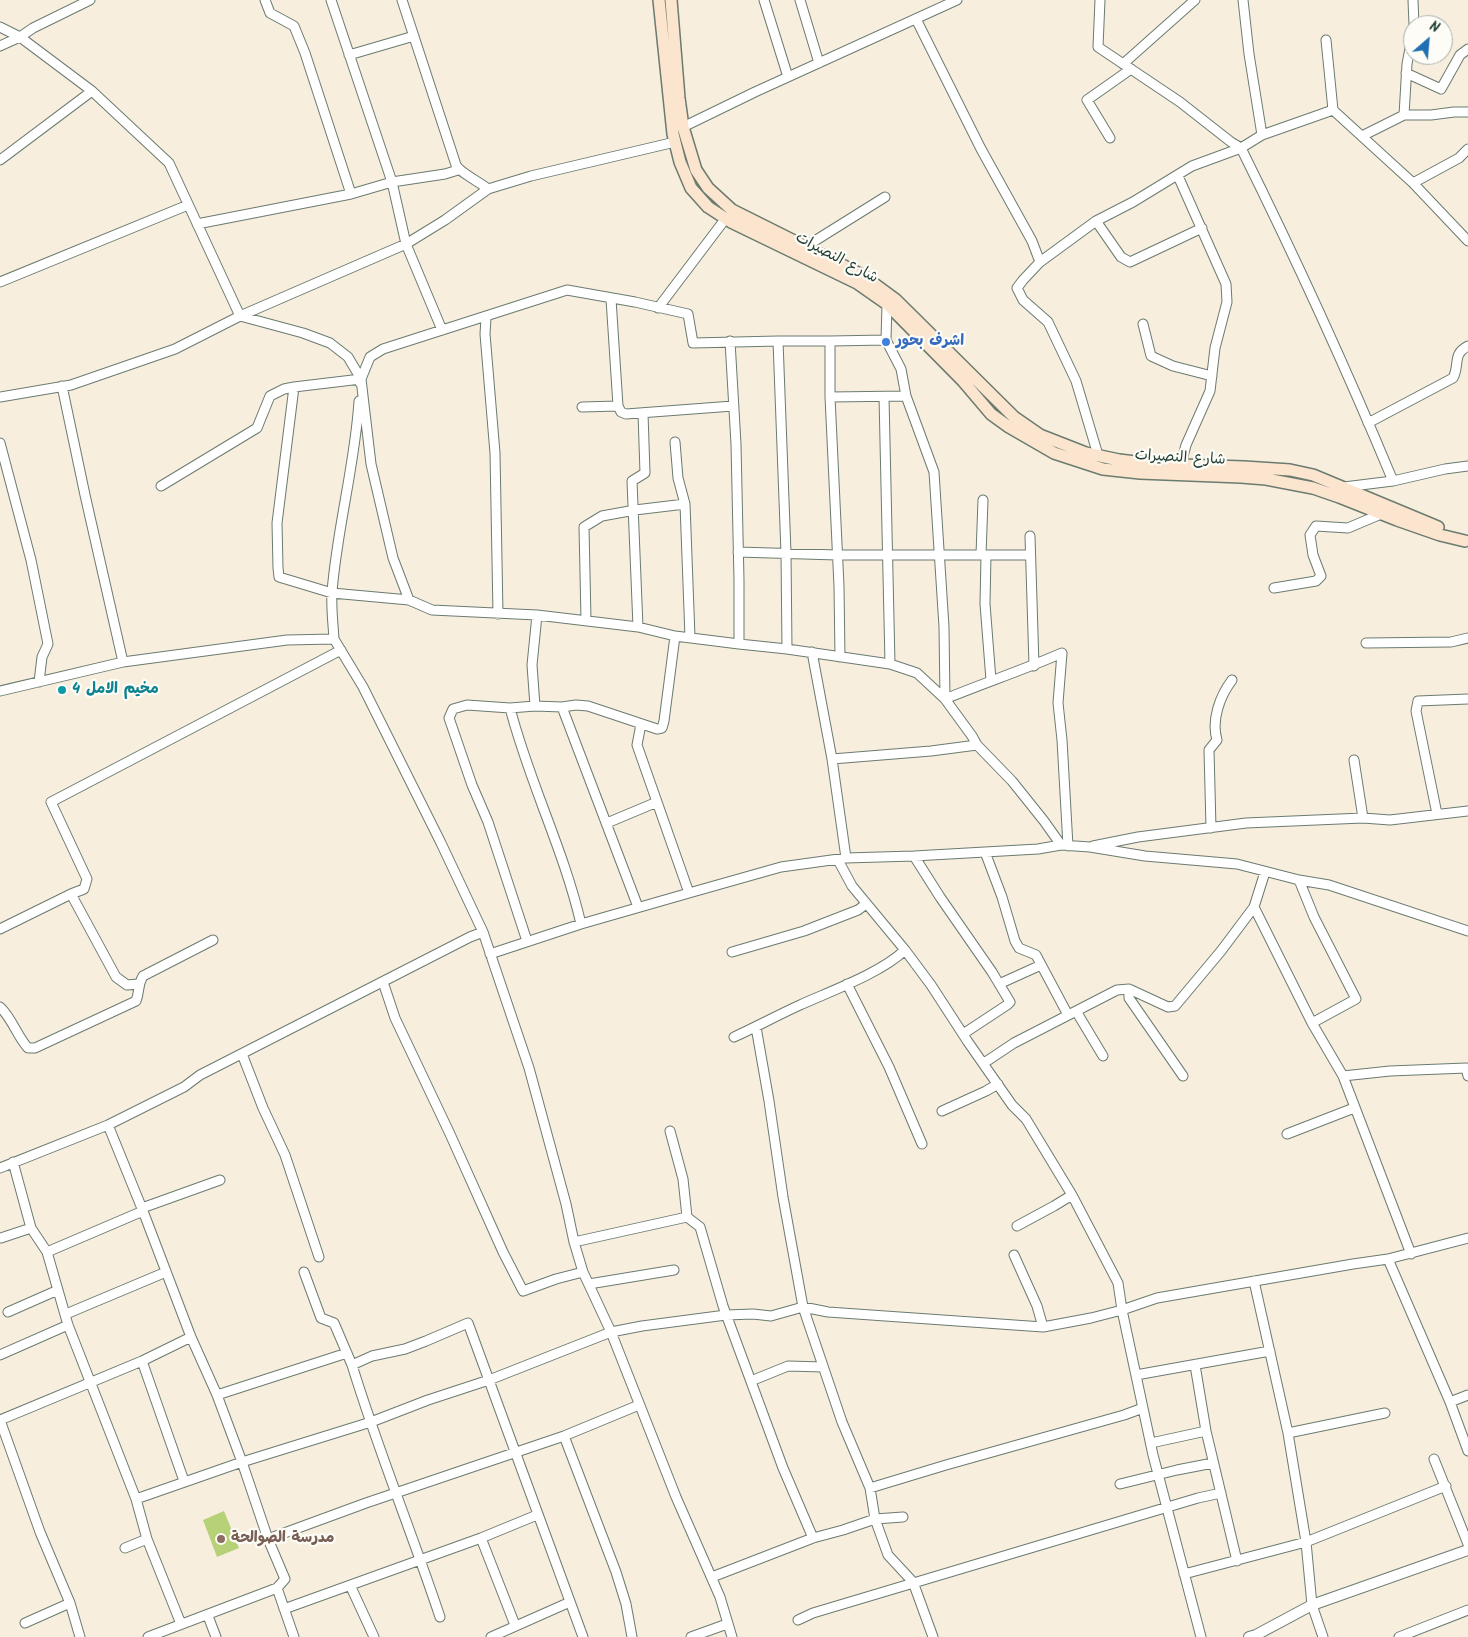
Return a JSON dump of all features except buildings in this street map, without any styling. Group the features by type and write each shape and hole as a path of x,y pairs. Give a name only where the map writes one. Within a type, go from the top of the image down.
{"main road":[{"name":"شارع النصيرات","path":"659,0 671,123 680,162 691,188 708,206 726,218 856,283 887,304 963,381 991,414 1009,427 1054,453 1103,468 1140,473 1241,476 1313,488 1440,535 1466,542"},
{"name":"شارع النصيرات","path":"671,0 683,127 696,170 708,188 732,210 862,275 896,300 1014,417 1040,435 1086,453 1152,464 1290,470 1313,475 1438,527 1466,542"}],"street":[{"path":"0,46 90,0"},
{"path":"265,0 270,13 294,26 305,53 351,194"},
{"path":"331,0 392,182 406,244 442,330"},
{"path":"402,0 458,170"},
{"path":"764,0 788,77"},
{"path":"800,0 819,63"},
{"path":"683,127 957,0"},
{"path":"1100,0 1098,47 1180,102 1241,148 1292,250 1393,481"},
{"path":"1110,138 1087,100 1127,66 1195,0"},
{"path":"1243,0 1249,54 1262,135"},
{"path":"1414,0 1414,15"},
{"path":"916,19 982,149 1032,240 1040,262"},
{"path":"0,27 20,37 92,91 169,163 240,316 303,333 330,343 348,357 361,379 374,474 392,558 409,600"},
{"path":"349,55 414,36"},
{"path":"1326,40 1333,110 1413,183 1468,241"},
{"path":"1406,73 1441,89 1460,55 1468,49"},
{"path":"1404,115 1407,65"},
{"path":"0,160 92,91"},
{"path":"1098,455 1076,381 1048,322 1023,300 1017,288 1022,280 1054,250 1096,221 1133,202 1192,166 1241,148 1262,135 1333,110"},
{"path":"1362,136 1404,115 1468,112"},
{"path":"0,397 72,385 175,349 240,316 406,244 445,220 488,189 531,176 675,142"},
{"path":"1413,183 1459,158 1468,149"},
{"path":"197,224 351,194 392,182 445,174 458,170 472,177 488,189"},
{"path":"1178,176 1226,284 1227,302 1215,348 1210,392 1186,445 1181,464"},
{"path":"805,247 885,197"},
{"path":"0,282 188,205"},
{"path":"658,308 726,218"},
{"path":"1096,221 1122,257 1130,262 1202,228"},
{"path":"732,1637 712,1577 676,1497 611,1332 583,1272 528,1068 483,932 363,686 334,639 332,593 346,491 358,425 361,379 370,357 383,349 486,318 567,290 688,314 693,343 886,340"},
{"path":"611,299 616,392 620,412 626,414 734,406"},
{"path":"887,304 886,340 901,369 906,396 934,472 944,627 945,699"},
{"path":"486,318 485,334 495,453 498,614"},
{"path":"1143,324 1151,356 1173,366 1212,376"},
{"path":"730,341 734,406 739,644"},
{"path":"778,341 786,554 787,649"},
{"path":"830,342 830,397 840,657"},
{"path":"1368,423 1453,378 1458,355 1462,349 1468,346"},
{"path":"161,486 257,428 270,396 284,389 294,387 361,379"},
{"path":"62,386 123,662"},
{"path":"294,387 277,523 279,577 332,593 409,600 432,610 586,620 638,627 675,636 812,652 890,664 917,673 945,699 977,745 1012,781 1064,846"},
{"path":"830,397 906,396"},
{"path":"884,397 890,664"},
{"path":"582,407 618,406"},
{"path":"638,627 632,481 645,473 643,413"},
{"path":"675,442 678,478 685,504 690,637"},
{"path":"0,443 31,560 48,644 42,657 39,682"},
{"path":"1344,487 1393,481 1445,469 1468,466"},
{"path":"983,500 986,604 991,680"},
{"path":"586,620 584,527 602,516 685,504"},
{"path":"1274,588 1316,581 1321,576 1313,556 1310,535 1316,526 1348,528 1382,514"},
{"path":"1030,536 1034,666"},
{"path":"738,552 837,555 1030,555"},
{"path":"535,706 532,665 537,616"},
{"path":"527,941 488,822 472,785 449,718 453,708 467,705 510,708 588,706 657,729 662,728 675,636"},
{"path":"1366,643 1451,642 1468,638"},
{"path":"0,691 123,662 287,640 334,639"},
{"path":"0,928 84,889 87,879 51,802 341,650"},
{"path":"812,652 832,759 842,859 852,886 905,950 1012,1105 1026,1119 1072,1195 1118,1283 1122,1310 1158,1475 1201,1637"},
{"path":"945,699 991,680 1034,666 1062,653 1058,703 1062,740 1064,846"},
{"path":"1211,828 1209,750 1217,740 1215,732 1218,709 1223,692 1232,680"},
{"path":"1437,814 1416,712 1418,701 1468,699"},
{"path":"562,707 638,907"},
{"path":"510,708 519,744 574,895 581,924"},
{"path":"641,724 637,745 689,894"},
{"path":"832,759 931,751 977,745"},
{"path":"1354,760 1363,818"},
{"path":"607,823 656,802"},
{"path":"1090,847 1116,840 1246,823 1363,818 1390,820 1468,812"},
{"path":"490,954 581,924 781,866 842,859 1064,846 1090,847 1146,856 1237,864 1299,880 1329,885 1468,931"},
{"path":"985,852 1019,948 1036,955 1072,1013 1103,1056"},
{"path":"914,856 1010,1002 963,1034"},
{"path":"984,1063 1014,1042 1117,990 1129,989 1168,1007 1175,1006 1221,951 1254,907 1265,872"},
{"path":"1299,880 1314,917 1356,999 1340,1010 1312,1023"},
{"path":"71,894 116,978 127,985 138,984"},
{"path":"732,952 804,931 858,910 866,904"},
{"path":"1254,907 1312,1023 1343,1076 1411,1254"},
{"path":"0,1168 108,1125 184,1087 200,1075 483,932"},
{"path":"0,1007 12,1023 23,1044 28,1048 35,1048 136,1001 139,995 138,984 143,976 212,940"},
{"path":"734,1037 847,984 898,957 905,950"},
{"path":"999,984 1041,965"},
{"path":"383,982 395,1018 503,1252 523,1291 583,1272"},
{"path":"847,984 889,1067 922,1144"},
{"path":"1129,989 1129,998 1182,1076"},
{"path":"756,1027 803,1308 842,1422 870,1488 875,1519 888,1555 913,1582 933,1637"},
{"path":"242,1054 263,1108 285,1155 319,1257"},
{"path":"1343,1076 1390,1071 1466,1068 1468,1076"},
{"path":"942,1111 998,1084"},
{"path":"1287,1134 1354,1108"},
{"path":"108,1125 143,1209 191,1337 217,1395 268,1539 285,1579 277,1588 208,1616 148,1637"},
{"path":"670,1131 683,1179 687,1217 700,1227 726,1315 783,1468 813,1538"},
{"path":"13,1162 31,1228 47,1252 68,1325 136,1499 147,1539 181,1624"},
{"path":"47,1252 143,1209 220,1180"},
{"path":"1016,1226 1072,1195"},
{"path":"574,1242 687,1217"},
{"path":"2,1238 31,1228"},
{"path":"136,1499 184,1481 371,1422 428,1400 489,1380 611,1332 726,1315 753,1314 771,1316 803,1308 828,1312 865,1313 1043,1327 1091,1318 1157,1298 1388,1259 1468,1238"},
{"path":"1014,1255 1043,1327"},
{"path":"1388,1259 1450,1402 1468,1451"},
{"path":"589,1284 674,1270"},
{"path":"66,1314 166,1272"},
{"path":"304,1272 321,1318 334,1322 352,1365 440,1617"},
{"path":"1254,1281 1288,1433 1306,1542 1312,1606 1323,1637"},
{"path":"8,1312 58,1290"},
{"path":"352,1365 372,1356 405,1349 468,1323 583,1637"},
{"path":"0,1355 68,1325"},
{"path":"80,1637 70,1603 40,1532 0,1420 142,1361 191,1337"},
{"path":"1136,1375 1270,1351"},
{"path":"217,1395 347,1353"},
{"path":"142,1361 184,1481"},
{"path":"1195,1365 1206,1432 1237,1561"},
{"path":"751,1381 788,1366 823,1367"},
{"path":"1450,1402 1468,1395"},
{"path":"268,1539 366,1503 564,1436 640,1405"},
{"path":"870,1488 1143,1408"},
{"path":"1288,1433 1385,1413"},
{"path":"1151,1443 1206,1432"},
{"path":"564,1436 616,1572 626,1604 632,1637"},
{"path":"1434,1459 1468,1544"},
{"path":"1120,1484 1213,1463"},
{"path":"1184,1574 1306,1542 1446,1486"},
{"path":"798,1620 822,1610 913,1582 1166,1507 1221,1493"},
{"path":"284,1609 481,1538 538,1514"},
{"path":"712,1577 813,1538 875,1519 903,1517"},
{"path":"481,1538 515,1625"},
{"path":"125,1548 147,1539"},
{"path":"1250,1637 1312,1606 1468,1550"},
{"path":"350,1585 374,1637"},
{"path":"277,1588 294,1637"},
{"path":"491,1637 570,1602"},
{"path":"25,1623 70,1603"},
{"path":"1399,1637 1468,1610"},
{"path":"208,1616 216,1637"},
{"path":"692,1637 727,1624"}],"green space":[{"path":"224,1511 239,1548 217,1557 203,1520"}],"place":[{"name":"اشرف بحور","path":"886,342"},
{"name":"مخيم الامل 4","path":"62,690"},
{"name":"مدرسة الصوالحة","path":"221,1539"}]}
